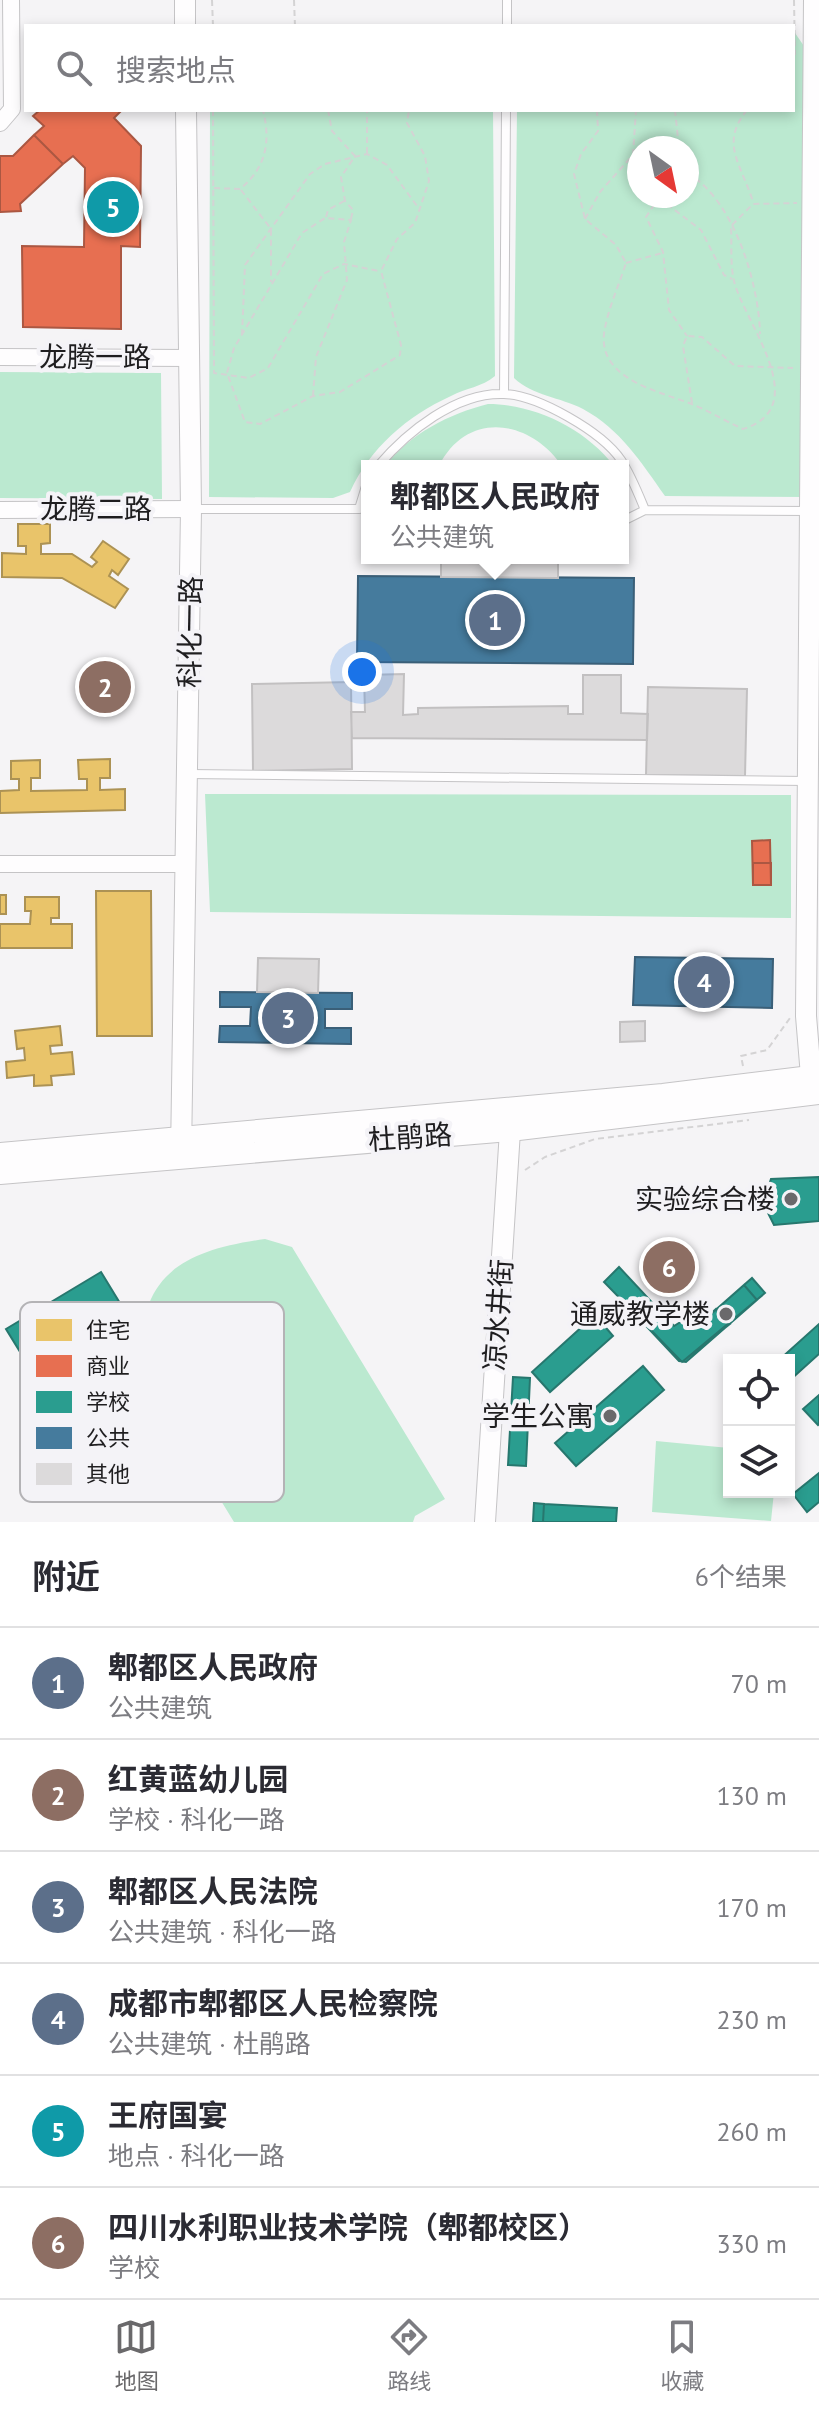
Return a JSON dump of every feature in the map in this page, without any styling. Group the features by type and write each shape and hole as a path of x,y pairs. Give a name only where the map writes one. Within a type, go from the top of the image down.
{"main road":[{"name":"杜鹃路","path":"0,1154 182,1146 511,1119 817,1083"},
{"name":"杜鹃路","path":"0,1173 182,1146"}],"street":[{"path":"0,123 12,109 6,22 11,0"},
{"path":"185,0 185,24"},
{"path":"814,0 816,511 812,782 813,1023 817,1083"},
{"name":"科化一路","path":"182,1146 191,509 186,112"},
{"name":"龙腾一路","path":"0,357 190,358"},
{"name":"龙腾二路","path":"0,510 191,509"},
{"path":"812,782 819,615"},
{"path":"0,864 186,864"},
{"name":"凉水井街","path":"485,1522 511,1119"}],"lane":[{"path":"507,0 507,24"},
{"path":"504,394 506,112"},
{"path":"383,460 396,446 446,411 476,399 504,394 531,401 568,417 600,438 621,460"},
{"path":"629,477 645,510"},
{"path":"191,509 361,510"},
{"path":"629,518 645,510 816,511"},
{"path":"188,774 812,782"}],"path":[{"path":"212,0 213,24"},
{"path":"294,0 295,24"},
{"path":"794,0 795,24"},
{"path":"795,31 796,62"},
{"path":"213,112 214,373 249,378 268,368 323,274 344,264 381,271"},
{"path":"213,188 240,189 255,177 263,162 268,130 264,112"},
{"path":"328,112 332,131 355,156"},
{"path":"367,112 367,154"},
{"path":"345,201 328,210 325,218 302,233 271,283 243,338 234,348 227,373 245,422 260,424 313,396 340,392 400,355 401,345 381,271 397,239 415,223 429,181 425,156 407,123 409,112"},
{"path":"597,112 598,131 581,154 574,174 585,219 616,245 626,263 604,335 607,353 619,370 651,392 692,404 743,429 755,426 768,414 775,390 773,367 760,337 753,286 731,226 717,201 699,184"},
{"path":"636,112 637,136"},
{"path":"675,112 678,136"},
{"path":"745,112 736,124 731,141 753,204"},
{"path":"243,338 245,265 310,174 325,164 367,154 387,165 421,211"},
{"path":"313,396 316,357 347,280 344,242 353,210 345,201 341,177 355,156"},
{"path":"585,219 600,192 627,162"},
{"path":"240,189 271,229 271,283"},
{"path":"760,337 750,325 734,280 731,226 753,204 799,203"},
{"path":"652,208 646,217 663,252 669,310 687,336"},
{"path":"674,208 701,230 724,275 734,280"},
{"path":"325,218 351,220"},
{"path":"626,263 663,252"},
{"path":"687,336 702,337 735,366 773,367"},
{"path":"687,336 683,346 692,404"},
{"path":"523,1171 545,1157 595,1139 750,1122 741,1056 767,1050 787,1018 813,1023"}],"green space":[{"path":"795,33 808,52 806,497 665,496 629,447 608,426 583,409 521,384 514,378 517,112 795,112"},
{"path":"210,112 493,112 495,376 435,404 405,424 369,460 361,460 361,472 350,492 333,498 209,497"},
{"path":"0,372 161,373 162,499 0,498"},
{"path":"488,404 523,408 574,430 609,460 557,460 533,438 499,427 482,429 466,436 451,448 443,460 390,460 432,426"},
{"path":"205,794 791,795 791,918 210,912"},
{"path":"265,1239 292,1247 445,1499 415,1516 413,1522 234,1522 222,1502 284,1502 284,1302 151,1302 169,1274 187,1261 235,1244"},
{"path":"656,1441 723,1447 723,1498 773,1498 771,1521 652,1512"}],"building: 住宅":[{"path":"18,524 50,524 50,543 41,544 41,554 72,554 92,567 97,562 91,557 103,541 129,559 118,575 112,570 109,576 128,589 115,608 62,578 2,577 2,553 26,554 26,546 18,546"},
{"path":"110,759 110,778 100,778 100,790 125,789 125,810 0,813 0,791 19,790 19,779 11,779 11,761 40,760 40,778 31,778 31,791 87,790 87,779 79,779 78,760"},
{"path":"96,891 151,891 152,1036 97,1036"},
{"path":"0,895 6,895 6,914 0,914"},
{"path":"25,897 59,897 59,918 51,918 51,924 72,924 72,948 0,948 0,924 30,924 31,911 25,911"},
{"path":"60,1026 62,1045 50,1046 51,1054 72,1052 74,1074 51,1076 52,1085 34,1086 34,1075 7,1078 6,1062 25,1060 24,1048 17,1049 15,1031"}],"building: 商业":[{"path":"38,112 120,112 114,118 141,146 140,247 121,246 121,329 23,327 22,246 84,247 85,168 73,156 63,164 34,135 44,126 33,116"},
{"path":"34,135 63,164 20,204 21,211 0,212 0,156 13,156"},
{"path":"770,840 771,885 753,885 752,841"},
{"path":"753,863 771,863 771,885 753,885"}],"building: 学校":[{"name":"实验综合楼","path":"819,1177 819,1221 774,1225 763,1203 771,1179"},
{"name":"通威教学楼","path":"619,1267 674,1326 690,1316 703,1321 752,1278 765,1293 682,1362 604,1282"},
{"path":"101,1272 119,1302 51,1302"},
{"name":"通威教学楼","path":"744,1285 757,1300 686,1362 679,1361 633,1312 647,1298 674,1326 690,1316 703,1321"},
{"path":"654,1305 674,1326 690,1316 703,1321 716,1309 730,1324 682,1362 639,1319"},
{"path":"595,1315 613,1336 550,1392 532,1372"},
{"path":"20,1321 20,1352 6,1329"},
{"path":"819,1324 819,1354 795,1376 795,1354 786,1354"},
{"name":"学生公寓","path":"643,1366 664,1390 576,1466 555,1443"},
{"path":"513,1377 530,1378 526,1466 508,1465"},
{"path":"819,1395 819,1424 818,1425 803,1409"},
{"path":"819,1473 819,1502 807,1512 795,1492"},
{"path":"534,1503 544,1504 543,1522 533,1522"},
{"path":"544,1504 617,1508 616,1522 543,1522"}],"building: 公共":[{"path":"358,576 634,578 633,664 357,662"},
{"path":"635,957 773,959 772,1008 633,1005"},
{"path":"220,992 352,993 352,1009 325,1009 325,1028 351,1028 351,1044 219,1042 220,1026 250,1026 251,1007 220,1007"}],"building: 其他":[{"path":"441,564 558,564 558,578 441,577"},
{"path":"404,674 403,715 418,714 418,708 568,706 568,714 583,714 583,675 621,675 621,713 648,714 647,740 352,738 351,712 365,712 364,675"},
{"path":"351,682 352,769 253,771 252,684"},
{"path":"648,687 747,689 745,776 646,775"},
{"path":"258,958 319,959 318,993 257,992"},
{"path":"645,1021 645,1041 620,1042 620,1022"}],"place":[{"name":"王府国宴","path":"113,207"},
{"name":"郫都区人民政府","path":"495,620"},
{"name":"红黄蓝幼儿园","path":"105,687"},
{"name":"成都市郫都区人民检察院","path":"704,982"},
{"name":"郫都区人民法院","path":"288,1018"},
{"name":"实验综合楼","path":"791,1199"},
{"name":"四川水利职业技术学院（郫都校区）","path":"669,1267"},
{"name":"通威教学楼","path":"726,1314"},
{"name":"学生公寓","path":"610,1416"}]}
